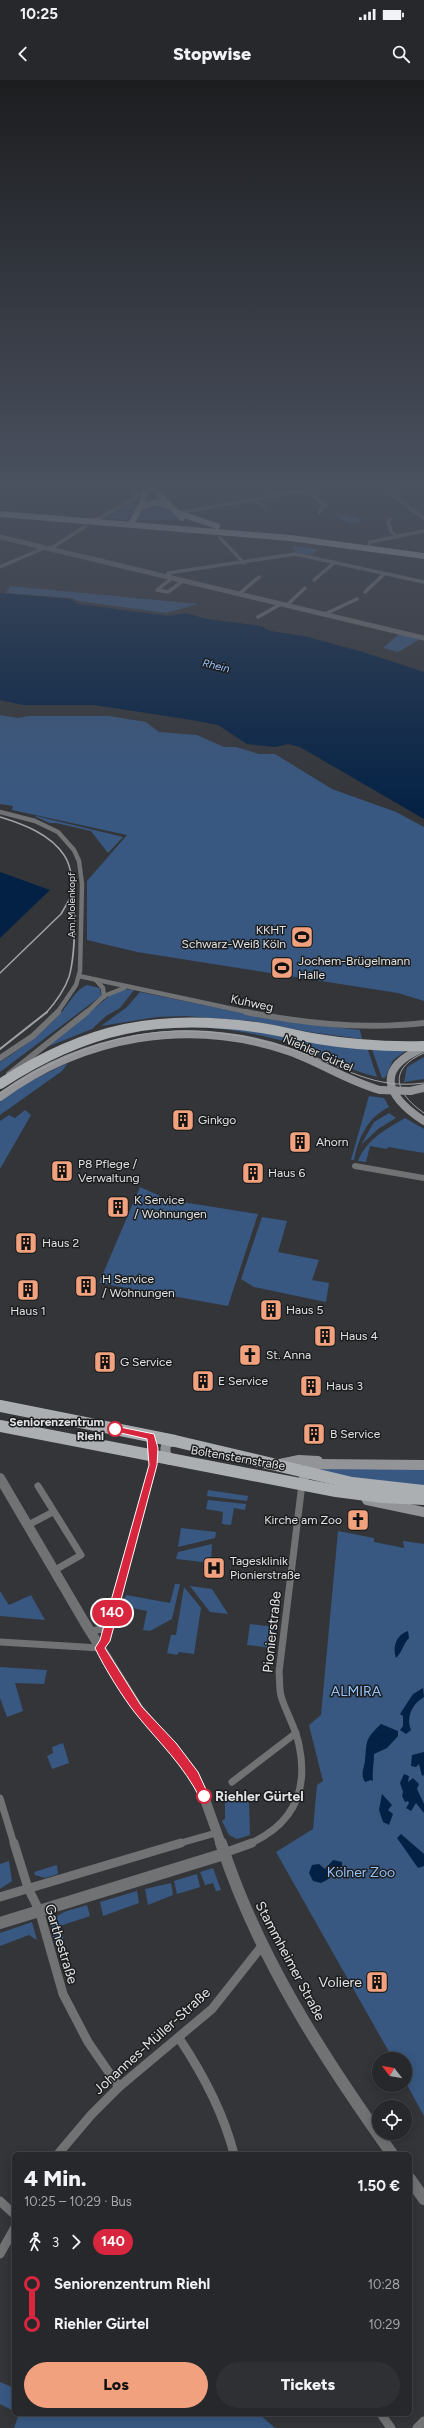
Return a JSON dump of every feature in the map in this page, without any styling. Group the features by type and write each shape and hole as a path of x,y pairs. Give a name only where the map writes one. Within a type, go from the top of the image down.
{"main road":[{"name":"Niehler Gürtel","path":"0,1082 8,1075 47,1052 77,1040 104,1031 166,1021 227,1023 377,1046 424,1046"},
{"name":"Niehler Gürtel","path":"0,1098 47,1066 64,1058 92,1048 130,1038 165,1034 231,1037 288,1052 353,1082 380,1090 410,1090 424,1088"},
{"name":"Niehler Gürtel","path":"0,1082 29,1064 77,1040"},
{"name":"Niehler Gürtel","path":"362,1044 424,1046"},
{"path":"424,1046 411,1052 398,1062 393,1068 390,1084 400,1104 424,1122"},
{"name":"Boltensternstraße","path":"0,1406 175,1441 274,1464 303,1478 336,1491 366,1500 424,1512"},
{"name":"Boltensternstraße","path":"0,1426 170,1460 371,1487 424,1491"},
{"name":"Boltensternstraße","path":"170,1460 165,1455 164,1450 167,1443 175,1441"},
{"path":"274,1464 299,1460 329,1463 424,1466"},
{"path":"303,1478 307,1467 329,1463"},
{"name":"Boltensternstraße","path":"336,1491 382,1498 424,1500"}],"street":[{"path":"260,599 424,638"},
{"path":"258,617 284,604 291,599"},
{"path":"325,614 357,599"},
{"name":"Am Molenkopf","path":"0,812 28,818 47,826 66,840 76,853 81,872 79,976"},
{"path":"0,1058 33,1034 62,1008 79,976"},
{"name":"Kuhweg","path":"79,976 290,1021 364,1028 424,1023"},
{"path":"96,980 103,988 104,997"},
{"path":"8,1075 78,1021 104,997 119,989 129,987"},
{"path":"355,1166 424,1178"},
{"path":"0,1642 100,1648 105,1641 151,1472 154,1448 151,1437"},
{"path":"151,1472 170,1460"},
{"name":"Stammheimer Straße","path":"0,1478 100,1648 139,1710 173,1747 194,1776 204,1796 235,1888 262,1946 328,2060 391,2152"},
{"name":"Pionierstraße","path":"296,1733 281,1696 279,1672 303,1478"},
{"path":"38,1486 81,1555 55,1570"},
{"path":"28,1525 53,1512"},
{"path":"91,1632 108,1628"},
{"path":"0,1923 38,1910 224,1854 247,1846 268,1835 288,1817 298,1803 302,1785 302,1772 296,1733 235,1779"},
{"name":"Garthestraße","path":"0,1798 28,1888 38,1910 63,1994 88,2042 119,2087"},
{"path":"0,1897 216,1833"},
{"name":"Johannes-Müller-Straße","path":"60,2152 91,2115 119,2087 179,2038 220,2000 262,1946"},
{"path":"179,2038 200,2069 218,2105 233,2152"},
{"path":"412,2182 424,2198"},
{"path":"0,2201 12,2210"},
{"path":"0,2254 12,2233"},
{"path":"382,2416 391,2428"},
{"path":"416,2428 424,2421"}],"green space":[{"path":"73,599 141,599 198,604 166,613 78,601"},
{"path":"399,634 420,639 398,652 383,648"},
{"path":"0,715 18,718 29,716 109,716 146,722 159,732 197,735 224,747 236,747 259,754 275,754 332,789 396,812 424,827 424,1001 398,993 137,952 87,940 87,881 127,835 12,810 13,806 0,804"},
{"path":"36,817 123,837 108,853 91,831 50,823"},
{"path":"87,985 100,988 101,996 0,1072 0,1062 39,1034 60,1014 79,990"},
{"path":"122,989 134,990 120,1008 106,1016 92,1029 47,1047 112,994"},
{"path":"140,992 282,1021 360,1030 362,1039 309,1032 253,1021 186,1016 157,1017 101,1026 127,1007"},
{"path":"180,1023 228,1026 367,1047 377,1077 355,1070 292,1044 245,1032 194,1027 169,1027 120,1033 97,1040 96,1038 125,1030"},
{"path":"371,1047 407,1050 393,1060 385,1078 382,1078"},
{"path":"424,1057 424,1079 404,1082 407,1067"},
{"path":"68,1063 62,1071 0,1115 0,1102 26,1083"},
{"path":"369,1096 384,1098 389,1107 381,1111 365,1129 358,1144 354,1160 351,1160"},
{"path":"25,1110 31,1115 0,1169 0,1121 9,1115 15,1118"},
{"path":"389,1113 396,1118 378,1129 361,1145 374,1122"},
{"path":"405,1118 424,1129 424,1153 388,1147 387,1149 370,1146 366,1162 358,1161 371,1141"},
{"path":"140,1187 169,1200 258,1214 228,1306 99,1283"},
{"path":"262,1217 287,1221 278,1252 319,1260 312,1280 329,1283 326,1302 254,1287 241,1279"},
{"path":"315,1469 424,1469 424,1488 380,1485"},
{"path":"208,1490 248,1496 247,1501 207,1496"},
{"path":"208,1500 246,1504 245,1510 234,1508 231,1525 222,1524 223,1512 206,1509"},
{"path":"181,1528 216,1532 215,1538 178,1547"},
{"name":"Kölner Zoo","path":"338,1531 374,1538 374,1542 404,1548 403,1541 424,1544 424,2116 411,2092 412,2052 389,2052 276,1852 313,1829 317,1785 323,1781 309,1725 321,1715"},
{"path":"212,1544 211,1563 176,1559 178,1552"},
{"path":"175,1584 180,1584 172,1619 150,1631 143,1630 147,1611 122,1606 126,1595 170,1603"},
{"path":"190,1586 212,1589 228,1614 210,1612"},
{"path":"184,1587 201,1608 194,1654 179,1652 177,1655 167,1653 171,1635 176,1635"},
{"path":"0,1591 9,1605 31,1595 45,1620 0,1616"},
{"path":"250,1624 275,1627 272,1648 247,1645"},
{"path":"0,1667 47,1670 44,1684 15,1683 23,1711 7,1717 0,1698"},
{"path":"63,1743 69,1763 52,1769 47,1756 53,1753 52,1747"},
{"path":"239,1798 249,1803 250,1835 237,1839 229,1835 222,1821 225,1819 225,1803 230,1799"},
{"path":"9,1861 12,1881 0,1889 0,1864"},
{"path":"57,1865 58,1874 45,1878 35,1875 34,1872"},
{"path":"213,1868 221,1890 216,1891 213,1883 205,1885 200,1872"},
{"path":"197,1874 200,1887 177,1894 174,1881"},
{"path":"171,1883 173,1895 148,1905 145,1889"},
{"path":"137,1891 139,1903 103,1916 100,1902"},
{"path":"87,1905 90,1916 60,1926 64,1941 55,1944 52,1934 54,1920 63,1913"},
{"path":"32,1922 37,1940 29,1935 0,1946 0,1933"},
{"path":"0,2382 12,2387 12,2410 0,2404"},
{"path":"18,2416 261,2416 275,2428 14,2428"}],"water":[{"name":"Rhein","path":"0,599 65,599 70,599 78,604 167,616 186,613 207,619 261,626 270,631 304,636 363,652 424,672 424,819 300,747 288,744 275,747 247,744 218,725 192,720 94,705 23,705 0,700"},
{"path":"0,872 50,890 0,938"},
{"path":"408,1631 409,1638 396,1658 394,1650 396,1642 400,1635"},
{"path":"423,1688 424,1697 416,1703 411,1711 409,1720 411,1730 406,1734 400,1730 403,1726 403,1716 400,1714 413,1694"},
{"path":"381,1724 398,1731 398,1736 387,1748 374,1754 373,1781 371,1780 365,1782 363,1774 368,1740 372,1733"},
{"path":"424,1752 424,1775 422,1776 419,1764 416,1767 411,1766 412,1755"},
{"path":"404,1774 409,1776 408,1782 413,1778 419,1784 417,1789 424,1804 424,1813 416,1803 411,1811 406,1808 409,1803 408,1801 405,1802 402,1796 403,1792 400,1783"},
{"path":"382,1794 392,1805 388,1810 393,1814 389,1825 383,1822 379,1810"},
{"path":"401,1834 424,1854 424,1866 418,1868 397,1838"},
{"path":"333,1860 342,1862 342,1869 333,1872 327,1880 321,1883 313,1881 309,1873 312,1865 319,1864 325,1869"}],"tram line":[{"path":"0,1093 37,1071 73,1054 109,1042 145,1034 182,1031 219,1033 259,1040 300,1052 360,1076 389,1083 400,1084"},
{"path":"400,1084 400,1074 404,1066 412,1059 424,1053"},
{"path":"400,1084 424,1083"},
{"path":"400,1084 407,1097 424,1113"}],"railway":[{"path":"0,817 18,823 44,836 58,848 64,855 69,865 75,915 71,966 65,987 47,1012"},
{"path":"0,973 61,914 72,895"},
{"path":"0,1049 47,1012"}],"bus line":[{"name":"140","path":"115,1429 151,1437 154,1448 152,1456 153,1465 105,1641 100,1648 139,1710 149,1723 173,1747 194,1776 204,1796"}],"place":[{"name":"KKHT Schwarz-Weiß Köln","path":"302,937"},
{"name":"Jochem-Brügelmann Halle","path":"282,968"},
{"name":"Ginkgo","path":"183,1120"},
{"name":"Ahorn","path":"300,1142"},
{"name":"P8 Pflege / Verwaltung","path":"62,1171"},
{"name":"Haus 6","path":"253,1173"},
{"name":"K Service / Wohnungen","path":"118,1207"},
{"name":"Haus 2","path":"26,1243"},
{"name":"H Service / Wohnungen","path":"86,1286"},
{"name":"Haus 1","path":"28,1290"},
{"name":"Haus 5","path":"271,1310"},
{"name":"Haus 4","path":"325,1336"},
{"name":"St. Anna","path":"250,1355"},
{"name":"G Service","path":"105,1362"},
{"name":"E Service","path":"203,1381"},
{"name":"Haus 3","path":"311,1386"},
{"name":"Seniorenzentrum Riehl","path":"115,1429"},
{"name":"B Service","path":"314,1434"},
{"name":"Kirche am Zoo","path":"358,1520"},
{"name":"Tagesklinik Pionierstraße","path":"214,1568"},
{"name":"Riehler Gürtel","path":"204,1796"},
{"name":"Voliere","path":"377,1982"}],"park label":[{"name":"ALMIRA","path":"356,1691"}]}
